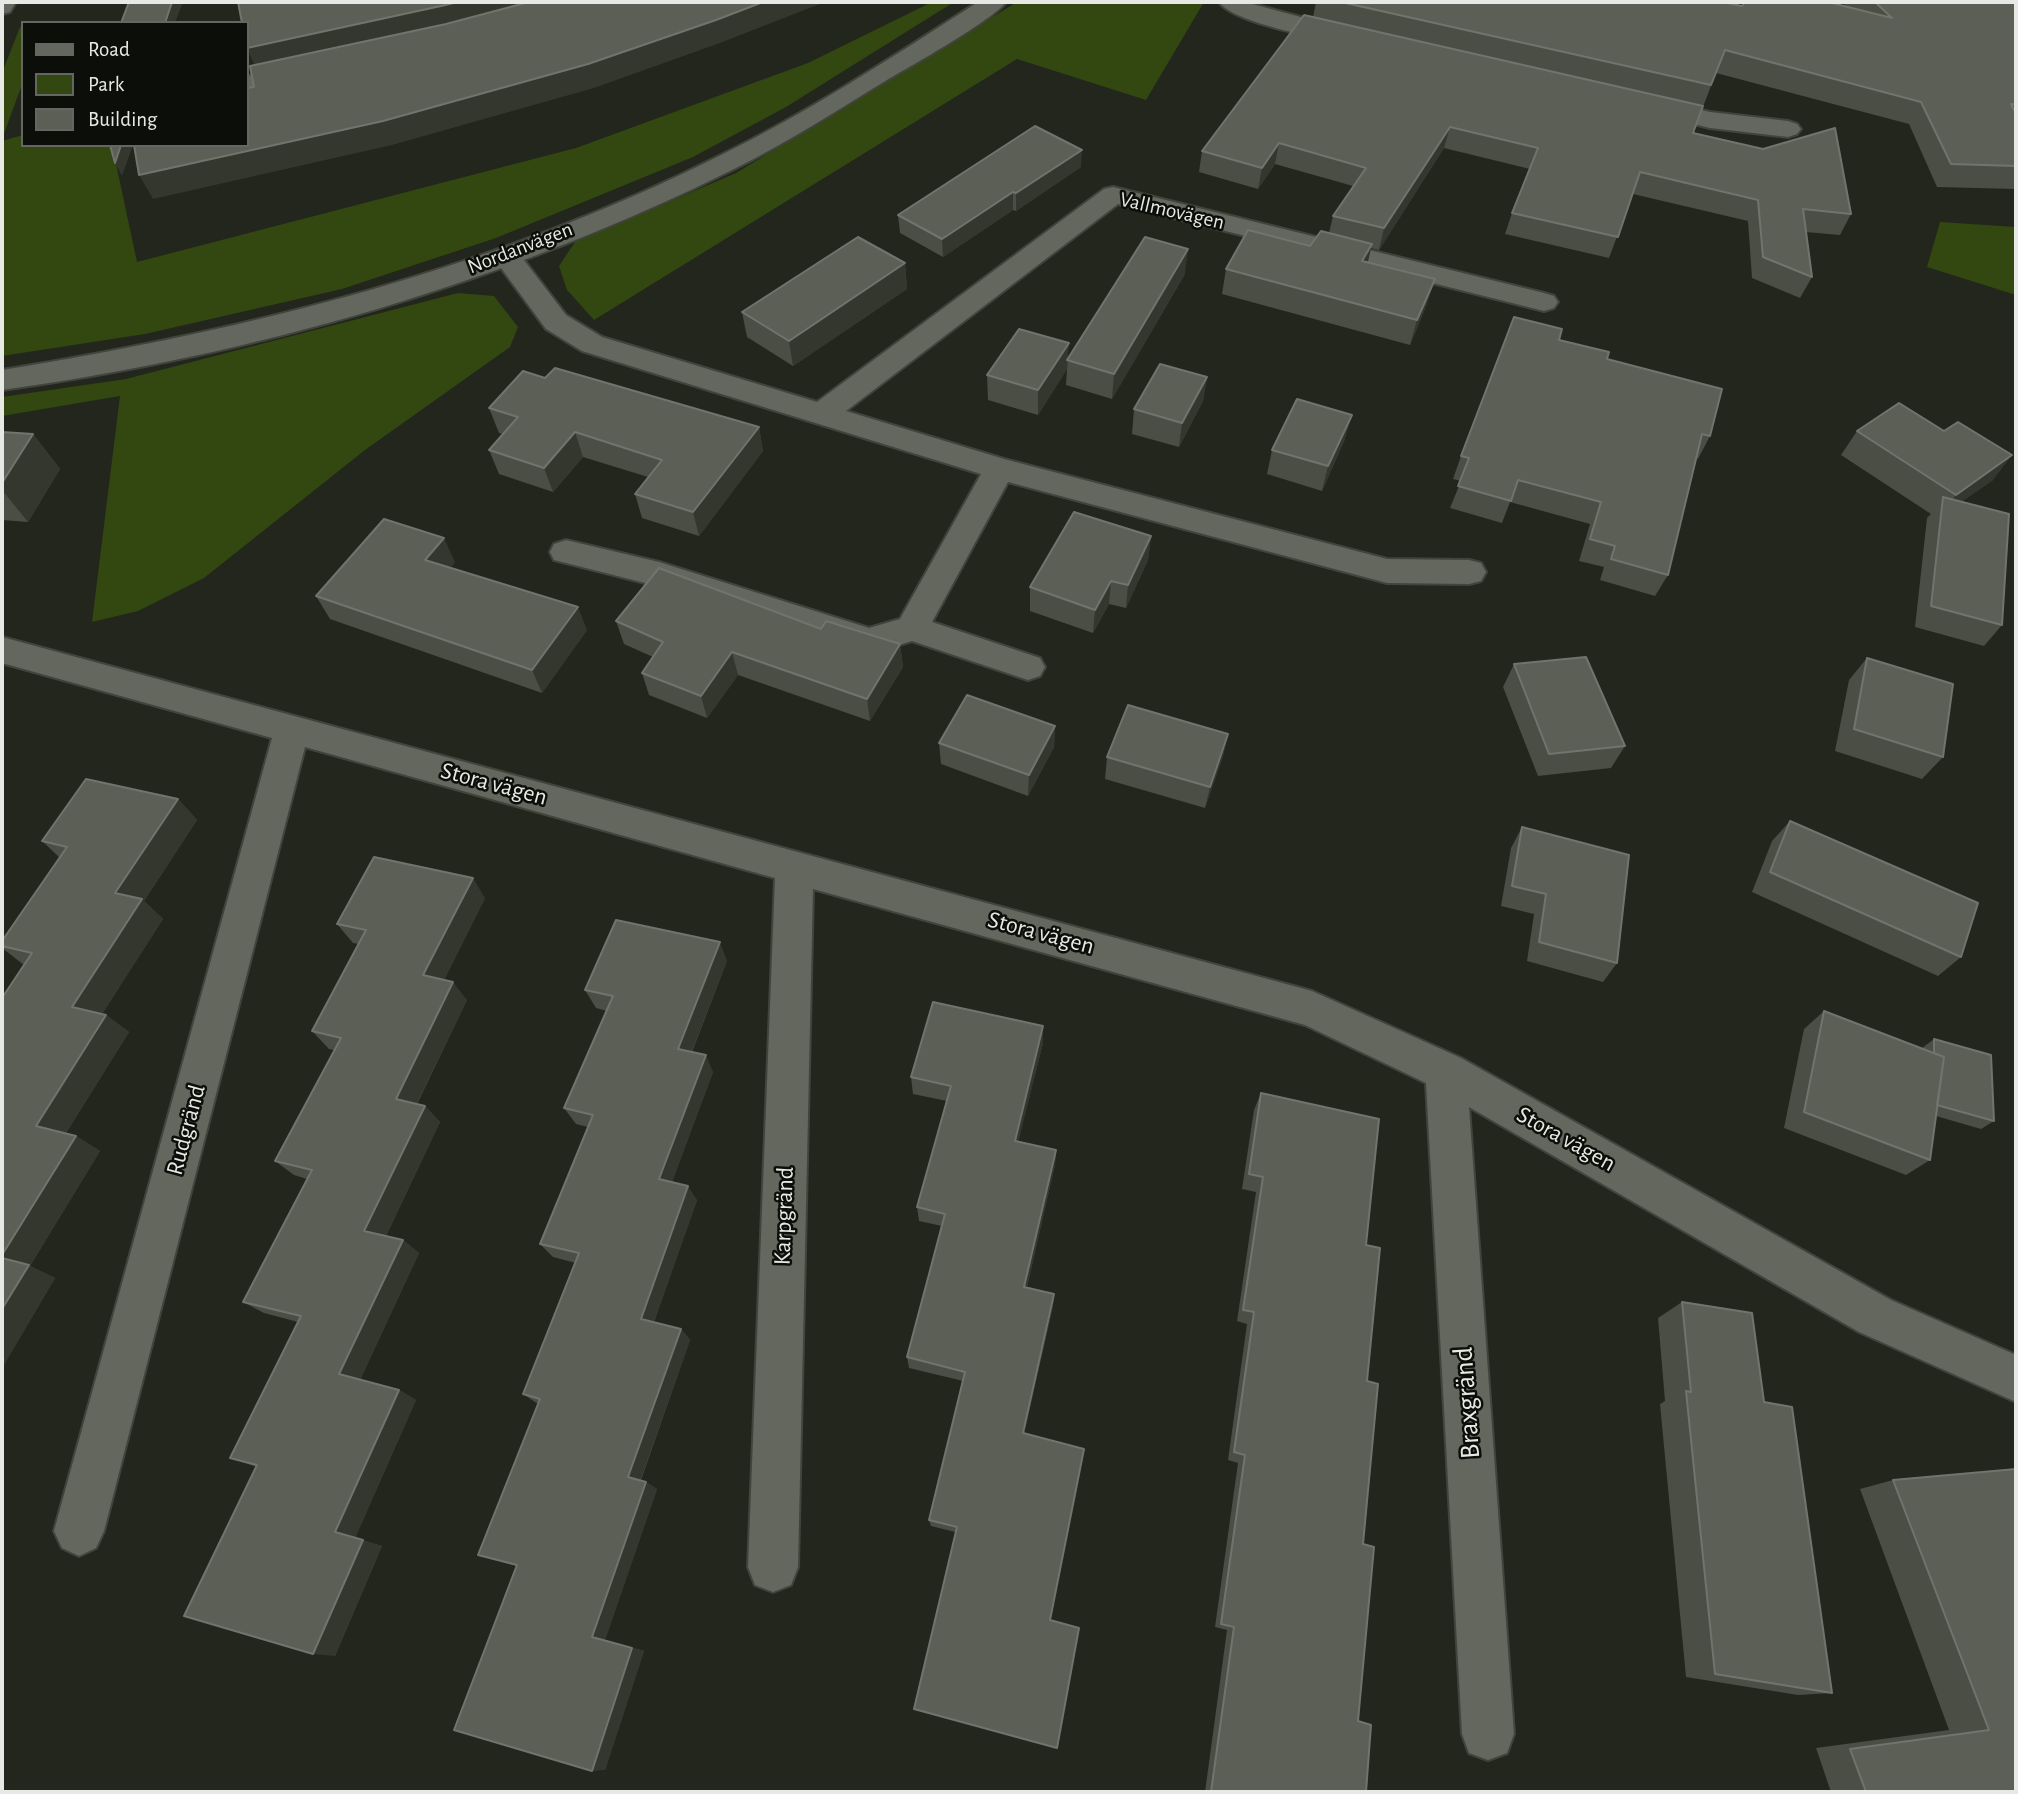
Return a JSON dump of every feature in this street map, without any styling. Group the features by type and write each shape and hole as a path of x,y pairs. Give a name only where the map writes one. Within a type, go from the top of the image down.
{"street":[{"path":"2,8 4,2"},
{"name":"Nordanvägen","path":"2,380 102,367 299,320 506,257 727,162 890,70 994,2"},
{"path":"1231,2 1234,6 1283,22 1376,44"},
{"path":"248,83 324,66"},
{"path":"1630,101 1710,120 1788,129"},
{"name":"Vallmovägen","path":"822,414 1113,195 1544,302"},
{"path":"506,257 556,322 592,344 1000,469 1387,571 1469,572"},
{"path":"912,628 1000,469"},
{"path":"566,552 659,574 869,641 912,628 1028,667"},
{"name":"Stora vägen","path":"2,650 795,865 1312,1009 1446,1072 1875,1316 2016,1379"},
{"name":"Rudgränd","path":"79,1531 292,729"},
{"name":"Karpgränd","path":"774,1567 795,865"},
{"name":"Braxgränd","path":"1446,1072 1488,1734"}],"green space":[{"path":"932,2 954,2 786,107 693,157 496,238 342,289 145,334 2,356 2,141 21,136 21,147 112,147 137,262 576,148 808,63"},
{"path":"1017,2 1204,2 1146,100 1017,59 594,320 567,290 559,266 575,242 736,173"},
{"path":"20,27 21,87 2,139 2,73"},
{"path":"1940,222 2016,227 2016,295 1927,267"},
{"path":"458,293 494,296 518,327 510,347 365,450 204,578 138,611 92,622 120,396 2,416 2,397 126,379"}],"building":[{"path":"129,2 172,2 166,21 122,21"},
{"path":"238,2 458,2 248,48 248,21 242,21"},
{"path":"529,2 763,2 588,64 383,121 139,175 134,147 248,147 248,88 254,87 250,66 446,24"},
{"path":"1341,2 1722,2 1742,6 1745,2 1828,2 1892,18 1875,2 2016,3 2016,105 2011,104 2016,114 2016,166 1951,164 1921,102 1725,50 1711,85"},
{"path":"1304,15 1703,106 1693,133 1763,149 1835,128 1851,214 1803,209 1812,277 1763,257 1758,200 1640,172 1618,237 1512,213 1538,148 1450,127 1384,228 1333,216 1366,168 1279,143 1262,168 1202,151"},
{"path":"1035,126 1082,150 942,239 898,215"},
{"path":"111,147 120,147 115,163"},
{"path":"1248,230 1310,246 1321,231 1372,244 1362,261 1435,279 1417,320 1226,269"},
{"path":"858,237 905,263 789,341 742,312"},
{"path":"1145,237 1188,249 1114,374 1067,360"},
{"path":"1514,317 1562,329 1559,340 1609,352 1607,359 1722,389 1710,436 1702,434 1668,575 1611,559 1615,546 1590,539 1601,502 1518,480 1511,501 1458,486 1469,458 1461,456"},
{"path":"1019,329 1069,343 1038,390 987,375"},
{"path":"1160,364 1207,377 1182,423 1134,409"},
{"path":"555,368 759,427 693,512 635,494 662,460 575,432 544,468 489,450 518,417 489,408 523,371 545,378"},
{"path":"1297,399 1352,415 1328,466 1272,450"},
{"path":"1899,403 1944,431 1958,422 2012,455 1956,495 1857,431"},
{"path":"2,432 33,434 2,483"},
{"path":"1943,497 2009,514 2002,625 1931,606"},
{"path":"1074,512 1151,536 1128,585 1111,581 1095,610 1030,587"},
{"path":"384,519 444,538 425,560 578,607 532,670 316,596"},
{"path":"659,568 821,629 826,621 900,644 867,699 732,652 701,696 642,673 663,642 616,621"},
{"path":"1586,657 1625,746 1549,754 1514,664"},
{"path":"1867,658 1953,684 1943,757 1854,729"},
{"path":"967,695 1055,726 1029,775 939,743"},
{"path":"1128,705 1228,734 1210,787 1107,757"},
{"path":"86,779 178,799 115,893 142,899 72,1007 106,1015 36,1126 76,1136 2,1255 2,998 32,953 2,946 2,941 67,847 42,841"},
{"path":"1790,821 1978,903 1961,957 1770,872"},
{"path":"1522,827 1629,855 1617,963 1539,942 1546,894 1512,886"},
{"path":"374,857 473,878 423,975 453,982 396,1099 425,1106 364,1231 403,1240 339,1374 399,1390 335,1532 363,1540 313,1654 184,1616 257,1465 230,1458 301,1316 243,1302 312,1170 275,1161 341,1038 312,1031 366,930 337,924"},
{"path":"616,920 720,942 678,1049 706,1055 659,1179 688,1186 641,1319 681,1329 628,1477 646,1482 592,1637 632,1648 592,1771 454,1730 517,1565 478,1555 540,1399 523,1394 579,1253 540,1244 593,1115 564,1108 613,996 585,990"},
{"path":"933,1002 1043,1026 1015,1141 1056,1150 1024,1287 1054,1294 1023,1433 1084,1449 1050,1620 1079,1628 1057,1748 914,1709 957,1527 929,1520 965,1372 907,1357 945,1214 917,1207 951,1086 911,1077"},
{"path":"1824,1011 1944,1057 1930,1160 1804,1112"},
{"path":"1934,1039 1991,1055 1994,1121 1937,1105 1944,1057 1934,1053"},
{"path":"1261,1093 1379,1119 1366,1245 1380,1248 1367,1381 1378,1384 1363,1544 1374,1547 1358,1721 1371,1725 1366,1792 1211,1792 1234,1627 1221,1624 1245,1455 1234,1452 1254,1312 1243,1310 1263,1177 1249,1174"},
{"path":"2,1258 29,1265 2,1309"},
{"path":"1682,1302 1752,1313 1764,1402 1792,1407 1832,1693 1715,1674 1686,1391 1691,1392"},
{"path":"2016,1469 2016,1792 1866,1792 1850,1749 1989,1730 1893,1480"}]}
